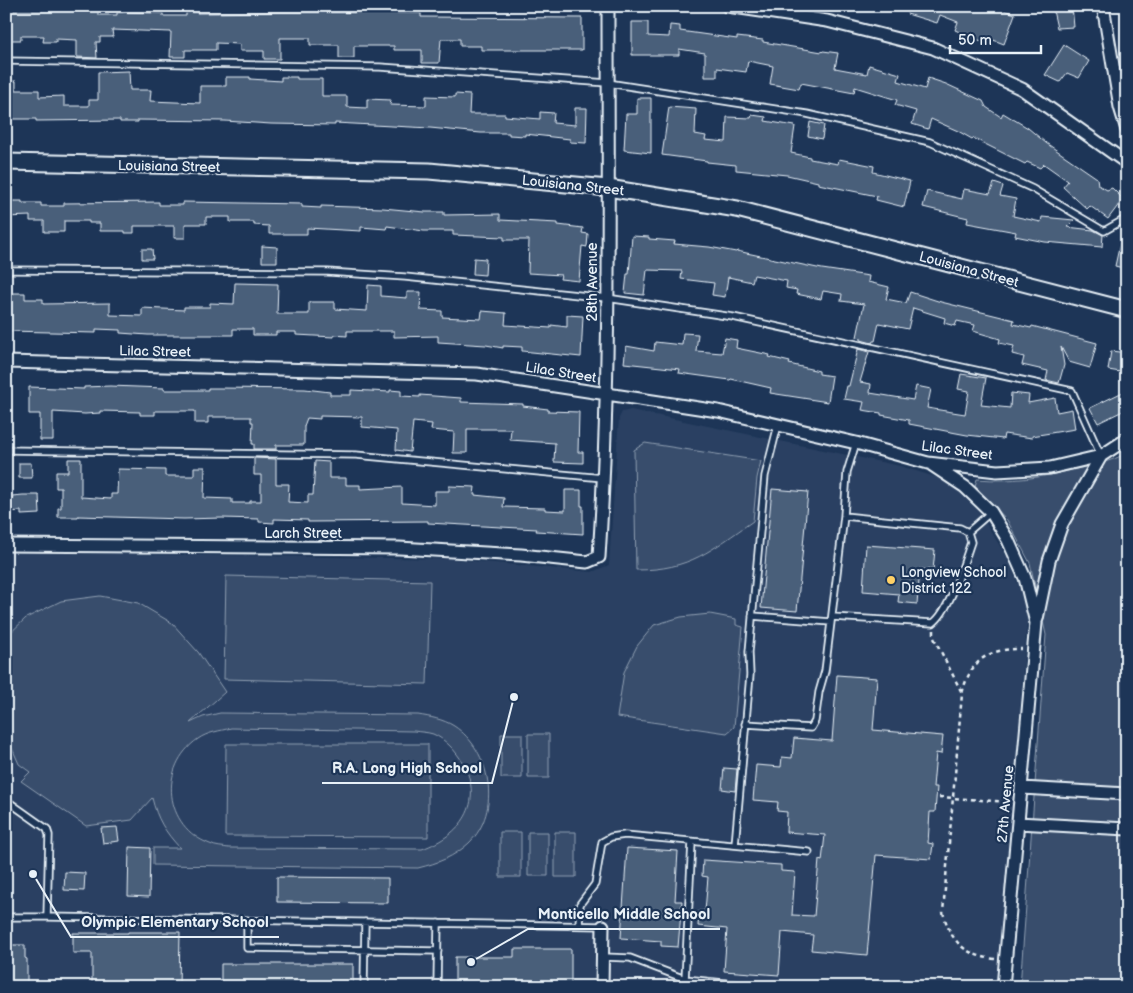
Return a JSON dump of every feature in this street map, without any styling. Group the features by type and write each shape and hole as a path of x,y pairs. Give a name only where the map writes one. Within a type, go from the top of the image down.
{"street":[{"name":"28th Avenue","path":"599,557 604,478 606,395 608,6"},
{"path":"727,6 827,21 933,48 1022,89 1127,164"},
{"path":"1103,6 1120,107 1127,130"},
{"name":"Louisiana Street","path":"6,162 429,171 608,188 737,209 1127,310"},
{"name":"Lilac Street","path":"6,362 477,374 718,411 856,443 928,463 997,471 1050,468 1101,456"},
{"name":"27th Avenue","path":"1003,987 1036,623 1049,561 1062,524 1101,456 1127,439"},
{"name":"27th Avenue","path":"928,463 965,486 991,512 1008,540 1025,578 1036,623"},
{"name":"Larch Street","path":"6,546 399,548 521,555 586,562 599,557"},
{"path":"1022,788 1127,794"},
{"path":"1018,823 1127,829"},
{"path":"602,926 602,987"}],"lane":[{"path":"6,61 380,67 608,83 807,114 930,142 1033,189 1104,231 1127,218"},
{"path":"6,270 328,272 405,277 607,298 733,317 1072,391 1101,456"},
{"path":"735,845 752,616 765,476 778,425"},
{"path":"745,724 811,728 815,721 819,692 825,671 844,516 847,472 856,443"},
{"path":"6,450 356,455 604,478"},
{"path":"968,532 991,512"},
{"path":"844,516 950,526 968,532"},
{"path":"752,616 933,623 948,604 971,542 968,532"},
{"path":"6,800 47,829 49,835 47,917"},
{"path":"579,925 580,904 595,884 602,842 611,837 624,835 808,852"},
{"path":"685,980 692,842"},
{"path":"6,917 602,926"},
{"path":"247,920 246,948 438,951"},
{"path":"364,987 365,922"},
{"path":"437,987 438,923"},
{"path":"602,957 630,958 685,980 763,987"}],"path":[{"path":"933,623 934,638 962,694"},
{"path":"1006,960 987,958 971,953 957,943 947,928 943,912 962,694 965,680 972,668 982,658 994,652 1007,649 1034,650"},
{"path":"939,797 1020,803"}],"shaded area":[{"path":"631,410 900,466 948,481 979,512 1008,559 1028,610 999,987 6,987 6,552 452,559 592,572 609,565 619,418 622,412"},
{"path":"645,443 761,461 757,478 753,521 712,549 686,562 655,569 636,570 634,450"},
{"path":"1127,453 1127,987 1020,987 1046,635 1030,563 1007,520 975,486 977,479 1015,480 1038,477 1102,463"},
{"path":"226,576 430,581 427,684 224,679"},
{"path":"100,596 138,603 172,623 198,652 225,692 190,723 203,717 220,713 418,715 454,726 467,737 477,750 484,765 488,781 489,798 486,815 479,830 469,843 452,856 418,868 153,865 153,848 180,848 162,825 152,798 132,820 86,826 21,781 30,772 19,764 12,748 6,742 6,637 26,618 61,601","holes":["231,728 414,731 433,734 450,746 463,763 469,778 471,792 470,805 458,826 436,843 422,849 219,847 195,836 183,824 175,811 172,796 172,780 177,765 185,751 198,739 210,733"]},
{"path":"710,614 736,619 736,625 743,627 734,727 727,733 617,717 624,672 637,646 654,625 681,617"},
{"path":"501,734 522,734 522,778 501,778"},
{"path":"528,734 549,734 549,778 528,778"},
{"path":"226,744 428,744 428,837 225,836"},
{"path":"500,832 521,832 521,877 500,877"},
{"path":"528,832 548,832 548,876 528,876"},
{"path":"555,832 576,832 576,877 555,877"}],"building":[{"path":"909,6 993,6 1015,14 1004,44 988,38 986,43 955,30 958,22 940,15 937,23 907,14"},
{"path":"1052,6 1072,6 1074,27 1057,28"},
{"path":"6,10 98,10 98,15 117,15 117,12 163,13 163,16 186,16 186,12 280,12 421,13 421,17 582,18 582,50 481,50 481,46 460,46 460,39 441,39 439,63 422,63 422,50 394,50 394,46 354,46 354,58 339,58 339,45 310,45 310,38 280,38 280,59 264,59 264,51 240,51 240,44 216,43 216,50 185,50 185,57 170,57 171,32 112,30 113,37 100,37 100,42 96,42 97,58 77,57 77,40 56,39 56,42 43,42 44,36 21,36 21,40 6,40"},
{"path":"632,22 648,22 648,36 669,37 670,25 680,26 680,31 737,39 737,37 763,40 763,42 838,53 835,68 867,74 869,65 900,74 898,81 925,89 928,78 946,84 983,101 986,107 1001,117 1003,113 1028,128 1046,143 1097,178 1098,185 1107,190 1112,188 1123,199 1108,219 1090,206 1087,209 1063,187 1068,181 1044,164 1040,168 1027,162 1025,164 931,119 928,129 912,124 916,111 895,105 897,100 855,87 854,93 801,83 799,89 770,84 773,66 748,61 746,72 717,68 717,77 705,77 705,53 679,49 679,55 632,55"},
{"path":"1064,45 1089,61 1079,78 1067,73 1060,82 1045,75"},
{"path":"129,71 130,90 151,90 150,101 200,103 200,86 226,86 226,77 250,77 250,79 281,81 281,77 297,77 297,79 322,79 322,96 347,96 347,107 367,108 367,99 391,100 390,105 426,106 426,96 455,97 455,94 470,95 469,114 505,114 505,116 540,119 540,112 554,113 553,123 575,125 575,108 587,108 586,143 570,142 570,139 525,134 525,136 509,135 509,133 481,133 430,128 335,123 335,125 225,121 138,120 138,122 120,122 120,120 36,121 36,119 6,119 6,81 16,81 16,90 39,90 39,97 64,96 64,106 89,106 89,100 98,100 98,72"},
{"path":"637,98 651,98 651,153 624,150 626,114 637,114"},
{"path":"669,107 696,109 695,134 706,136 705,140 726,142 727,117 751,118 752,115 766,117 765,121 795,126 791,153 810,157 810,159 838,164 839,159 874,166 873,172 910,181 904,207 876,200 877,196 818,184 818,182 787,175 736,170 736,165 662,155"},
{"path":"810,122 824,125 822,139 808,136"},
{"path":"994,183 1003,186 1000,196 1016,199 1013,216 1041,222 1042,217 1074,220 1067,227 1093,230 1103,235 1102,247 1045,242 1015,236 1016,232 967,223 968,218 923,207 927,191 962,199 964,189 990,194"},
{"path":"6,201 41,203 41,206 64,206 64,203 159,202 159,205 183,205 183,202 302,204 302,207 383,208 444,212 444,215 500,214 500,220 558,223 558,225 583,228 582,233 588,234 587,247 582,246 579,281 560,279 561,275 528,273 529,240 504,240 504,237 453,235 453,231 424,231 387,226 386,229 361,227 361,231 307,228 307,234 269,234 269,226 254,225 254,222 230,222 230,217 206,217 206,224 185,224 185,238 174,238 174,226 134,226 134,233 125,233 125,231 100,231 100,223 89,223 89,221 64,221 64,232 44,232 44,221 30,221 30,216 6,217"},
{"path":"1123,230 1127,230 1127,269 1115,266"},
{"path":"632,236 675,241 674,244 737,251 822,269 869,276 868,282 889,287 886,299 906,303 910,292 941,302 1014,320 1013,324 1031,328 1032,326 1097,343 1090,368 1069,362 1061,347 1064,365 1059,383 1046,380 1048,371 1022,365 1024,357 1012,354 1014,346 999,343 1000,339 973,331 975,325 957,321 955,326 944,323 945,318 913,308 908,329 879,323 875,341 872,343 861,340 861,338 857,337 864,304 841,301 842,294 823,291 821,299 796,294 797,290 786,288 787,281 754,275 752,282 728,277 725,297 712,295 714,283 681,279 682,271 647,270 644,295 625,293 627,274 629,274"},
{"path":"262,246 277,247 277,262 262,262"},
{"path":"142,249 152,249 153,259 142,259"},
{"path":"474,258 486,259 485,275 473,274"},
{"path":"235,283 278,284 277,314 309,314 309,302 335,302 335,309 367,311 368,285 381,286 381,296 407,298 407,292 421,292 420,310 442,311 442,317 481,319 482,311 506,313 505,325 551,328 551,325 567,327 567,315 583,316 581,357 522,351 522,347 503,346 503,348 438,342 438,336 394,337 394,331 347,331 347,336 334,335 334,337 296,335 296,332 276,332 276,335 253,335 253,329 233,329 233,335 148,335 120,333 120,330 96,329 96,333 6,331 6,296 9,296 9,293 25,293 25,299 43,299 43,304 110,303 110,315 142,316 142,308 184,310 184,307 210,307 210,303 234,304"},
{"path":"683,333 698,334 696,351 722,353 725,338 737,340 736,348 770,355 769,357 790,362 789,364 819,371 819,374 832,376 828,402 770,393 771,388 731,379 679,373 680,369 624,363 626,346 654,351 655,342 682,345"},
{"path":"858,349 869,352 860,382 871,384 870,393 913,400 916,386 931,389 927,408 965,414 969,391 958,389 961,374 986,378 981,405 1010,408 1011,393 1029,395 1028,403 1055,398 1057,412 1072,409 1075,429 1032,436 1032,438 1004,434 1003,439 967,435 909,424 909,420 862,410 864,402 844,399"},
{"path":"1111,351 1127,353 1127,373 1108,370"},
{"path":"29,387 84,389 84,387 164,388 164,390 208,390 208,388 305,389 330,392 330,395 351,395 351,390 390,392 390,390 401,391 401,396 420,397 420,395 461,398 461,402 523,404 523,406 548,409 548,411 579,412 578,452 583,452 583,463 554,462 555,443 510,440 511,429 467,429 467,453 453,453 454,432 431,430 432,424 413,422 410,452 396,450 397,430 362,427 362,417 320,416 320,419 307,418 304,426 304,445 276,445 276,449 254,449 254,444 252,444 253,422 251,422 251,417 208,417 208,423 195,423 195,411 155,411 155,415 140,415 140,412 100,411 100,413 85,414 53,412 53,440 40,440 40,414 29,414"},
{"path":"1127,390 1127,409 1098,423 1090,408"},
{"path":"254,458 276,459 276,484 289,484 288,502 308,503 308,495 313,495 315,461 329,462 329,478 346,478 346,485 360,485 360,489 402,487 402,503 435,505 435,491 449,491 449,486 475,487 474,495 504,498 503,507 545,508 545,510 565,511 565,490 581,490 583,534 536,531 537,529 428,523 428,521 308,522 308,520 274,519 274,523 259,522 259,519 58,517 58,508 61,508 61,488 56,488 56,472 68,472 68,459 81,459 81,497 111,499 111,494 117,494 118,469 165,470 165,476 194,476 194,467 205,467 204,498 232,499 232,503 250,503 250,501 261,501 261,475 254,475"},
{"path":"19,463 31,463 32,478 19,478"},
{"path":"772,489 808,492 797,611 761,608"},
{"path":"39,495 40,514 21,515 21,511 8,512 8,499 12,499 12,496"},
{"name":"Longview School District 122","path":"866,545 935,550 933,570 920,569 917,604 898,602 899,594 863,591"},
{"path":"837,675 877,678 873,730 943,736 941,754 936,753 933,787 937,787 935,812 930,812 928,843 933,844 931,859 876,855 867,955 811,950 813,935 782,932 779,975 724,971 727,929 698,926 699,911 705,911 708,877 702,876 703,860 781,865 781,871 795,872 792,915 814,916 819,860 822,861 825,835 786,832 787,812 777,811 778,802 753,800 756,765 781,767 782,757 792,758 794,738 832,741"},
{"path":"724,768 737,769 735,791 722,789"},
{"path":"117,827 119,841 103,843 101,828"},
{"path":"129,847 150,848 149,897 128,896"},
{"path":"627,848 678,851 675,901 682,901 678,947 661,946 661,941 621,938"},
{"path":"65,872 85,873 84,891 64,890"},
{"path":"277,877 388,878 388,903 277,902"},
{"path":"180,932 179,987 92,987 92,953 73,953 73,933"},
{"path":"6,945 25,945 27,987 6,987"},
{"path":"514,949 571,949 571,987 455,987 455,957 514,957"},
{"path":"221,964 353,964 353,987 221,987"}],"place":[{"name":"Longview School District 122","path":"891,580"},
{"name":"R.A. Long High School","path":"514,697"},
{"name":"Olympic Elementary School","path":"33,874"},
{"name":"Monticello Middle School","path":"471,962"}]}
